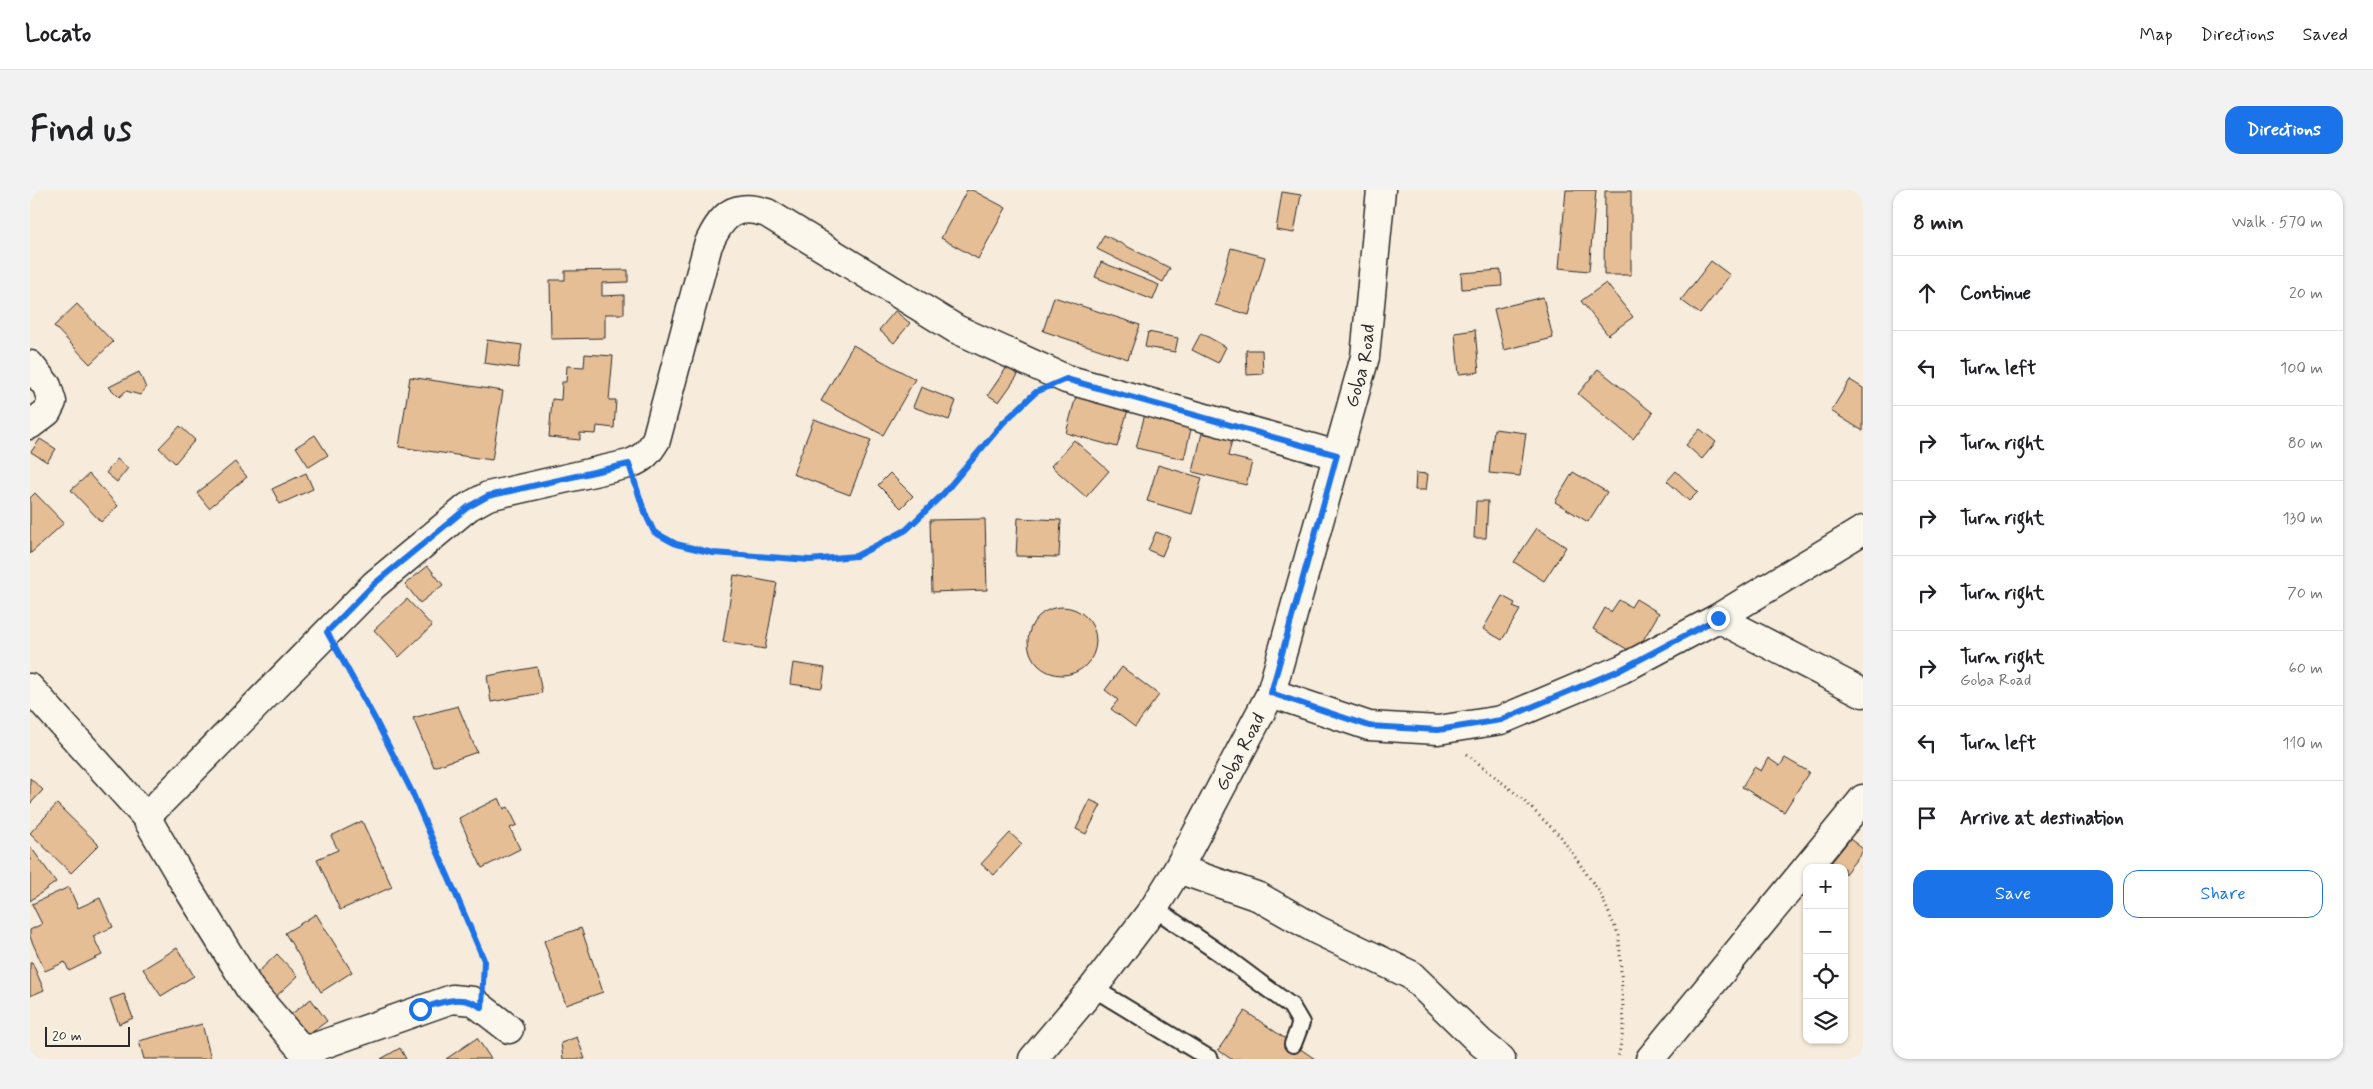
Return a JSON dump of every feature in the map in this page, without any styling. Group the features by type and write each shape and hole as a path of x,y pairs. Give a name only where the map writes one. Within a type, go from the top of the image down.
{"street":[{"name":"Goba Road","path":"1033,1059 1092,988 1154,908 1178,869 1271,693 1365,357 1380,190"},
{"path":"146,816 374,584 468,507 488,496 629,464 640,460 650,451 656,440 708,245 716,228 729,213 742,208 768,213 956,329 1066,379 1337,455"},
{"path":"30,364 47,386 51,393 52,402 47,412 30,425"},
{"path":"1271,693 1369,726 1438,730 1501,720 1622,669 1718,618 1863,530"},
{"path":"1718,618 1863,693"},
{"path":"30,688 146,816 163,849 250,989 307,1055 420,1009 452,999 473,1001 509,1029"},
{"path":"1650,1059 1863,799"},
{"path":"1178,869 1259,897 1317,930 1411,975 1481,1043 1501,1059"}],"lane":[{"path":"1154,908 1221,954 1291,1006 1301,1023 1293,1044"},
{"path":"1092,988 1210,1059"}],"path":[{"path":"629,464 644,511 654,532 676,544 713,553 810,560 856,556 906,530 944,493 1010,416 1036,392 1066,379"},
{"path":"327,632 375,719 412,792 484,960 482,1008"},
{"path":"1438,730 1520,797 1561,837 1600,893 1619,936 1624,1026 1618,1059"}],"building":[{"path":"967,190 972,190 1006,208 978,259 941,238"},
{"path":"1566,190 1596,190 1589,271 1559,268"},
{"path":"1605,191 1631,191 1631,275 1604,275"},
{"path":"1282,192 1301,195 1294,233 1276,230"},
{"path":"1104,235 1170,268 1163,282 1097,249"},
{"path":"1231,248 1265,257 1249,315 1215,305"},
{"path":"1711,261 1730,275 1700,314 1681,300"},
{"path":"1101,262 1159,285 1153,300 1095,277"},
{"path":"628,270 628,282 602,283 602,296 624,295 624,314 605,314 605,338 551,339 550,280 565,280 565,271"},
{"path":"1501,270 1502,286 1462,289 1461,273"},
{"path":"1606,283 1633,317 1608,335 1581,301"},
{"path":"1054,297 1140,325 1128,359 1043,331"},
{"path":"1543,297 1553,338 1504,350 1494,309"},
{"path":"77,304 113,342 90,364 54,326"},
{"path":"895,311 910,323 894,343 879,330"},
{"path":"1475,330 1479,372 1459,374 1455,333"},
{"path":"1148,332 1178,338 1175,352 1145,347"},
{"path":"1201,333 1226,347 1218,363 1192,350"},
{"path":"487,340 522,345 518,368 484,363"},
{"path":"853,345 915,379 883,435 821,401"},
{"path":"1246,350 1262,350 1263,374 1247,375"},
{"path":"585,354 613,356 609,400 616,400 614,428 597,426 596,434 580,433 580,440 549,437 552,399 561,400 562,382 566,382 567,366 584,367"},
{"path":"1007,367 1018,375 999,402 988,395"},
{"path":"1598,369 1653,413 1633,439 1578,394"},
{"path":"139,372 146,388 140,395 126,391 119,397 109,387"},
{"path":"410,377 503,391 492,460 399,447"},
{"path":"1850,380 1863,388 1863,431 1831,411"},
{"path":"921,387 956,401 949,420 913,407"},
{"path":"1076,396 1128,410 1117,447 1066,433"},
{"path":"1145,414 1192,425 1184,459 1136,448"},
{"path":"814,419 871,440 850,495 793,474"},
{"path":"180,426 195,440 175,463 159,448"},
{"path":"1494,429 1526,433 1520,476 1489,473"},
{"path":"1700,429 1716,442 1702,459 1686,445"},
{"path":"1202,433 1232,440 1228,456 1252,462 1246,485 1193,472"},
{"path":"315,435 328,455 309,467 296,447"},
{"path":"40,439 56,449 47,462 31,452"},
{"path":"1074,440 1109,471 1086,497 1051,466"},
{"path":"117,459 128,468 117,482 106,473"},
{"path":"235,462 247,477 209,508 197,493"},
{"path":"1158,465 1202,478 1192,514 1147,501"},
{"path":"1676,471 1698,492 1689,501 1667,481"},
{"path":"1573,472 1607,492 1588,522 1555,502"},
{"path":"306,473 313,489 280,504 272,489"},
{"path":"890,473 913,496 901,508 878,485"},
{"path":"1416,473 1428,474 1426,490 1415,490"},
{"path":"89,474 118,506 101,522 71,490"},
{"path":"35,493 64,523 30,554 30,498"},
{"path":"1476,501 1488,501 1486,538 1474,538"},
{"path":"1018,518 1061,520 1059,557 1016,556"},
{"path":"985,519 987,590 932,592 930,520"},
{"path":"1537,528 1566,547 1544,581 1514,562"},
{"path":"1156,532 1170,537 1162,556 1148,550"},
{"path":"428,566 443,585 420,603 405,584"},
{"path":"734,575 777,583 765,649 723,642"},
{"path":"1502,596 1515,603 1513,607 1520,610 1502,640 1483,629"},
{"path":"407,599 432,626 399,657 374,630"},
{"path":"1636,599 1659,613 1635,654 1593,629 1605,608 1611,612 1619,600 1631,607"},
{"path":"1055,607 1069,607 1081,612 1091,622 1096,634 1096,648 1091,660 1081,670 1069,675 1055,675 1043,670 1033,660 1028,648 1028,634 1033,622 1043,612"},
{"path":"793,663 825,668 822,688 790,684"},
{"path":"537,667 542,693 491,702 487,676"},
{"path":"1122,667 1159,695 1135,727 1111,709 1118,700 1105,690"},
{"path":"458,706 477,752 434,767 413,718"},
{"path":"1768,758 1780,766 1785,758 1809,772 1784,812 1742,787 1754,767 1761,771"},
{"path":"30,778 43,790 30,804"},
{"path":"499,798 504,809 508,807 517,825 510,828 520,849 482,868 459,818"},
{"path":"1090,800 1101,805 1086,834 1076,829"},
{"path":"57,804 99,845 71,873 30,833"},
{"path":"362,821 392,887 340,910 317,859 338,850 331,836"},
{"path":"1010,833 1022,844 994,875 981,864"},
{"path":"1850,839 1863,849 1848,870 1848,864 1830,864"},
{"path":"30,846 56,882 30,901"},
{"path":"69,887 78,908 100,898 113,927 93,936 102,955 69,971 65,962 45,971 30,937 30,930 42,924 32,904"},
{"path":"316,914 352,972 321,992 285,933"},
{"path":"581,928 603,992 566,1005 544,941"},
{"path":"177,948 194,976 161,996 143,969"},
{"path":"277,954 298,976 272,1000 252,978"},
{"path":"32,962 44,990 30,996 30,963"},
{"path":"124,994 133,1018 119,1024 110,999"},
{"path":"311,999 327,1021 302,1040 285,1019"},
{"path":"1245,1011 1315,1059 1231,1059 1218,1050"},
{"path":"202,1024 211,1059 144,1059 139,1041"},
{"path":"577,1037 585,1059 563,1059 561,1043"},
{"path":"477,1038 491,1059 446,1059"},
{"path":"400,1048 406,1059 381,1059"}],"route":[{"path":"420,1009 452,999 473,1001 482,1008 484,960 412,792 375,719 327,632 374,584 468,507 488,496 629,464 644,511 654,532 676,544 713,553 810,560 856,556 906,530 944,493 1003,423 1036,392 1066,379 1337,455 1271,693 1369,726 1438,730 1501,720 1622,669 1718,618"}]}
